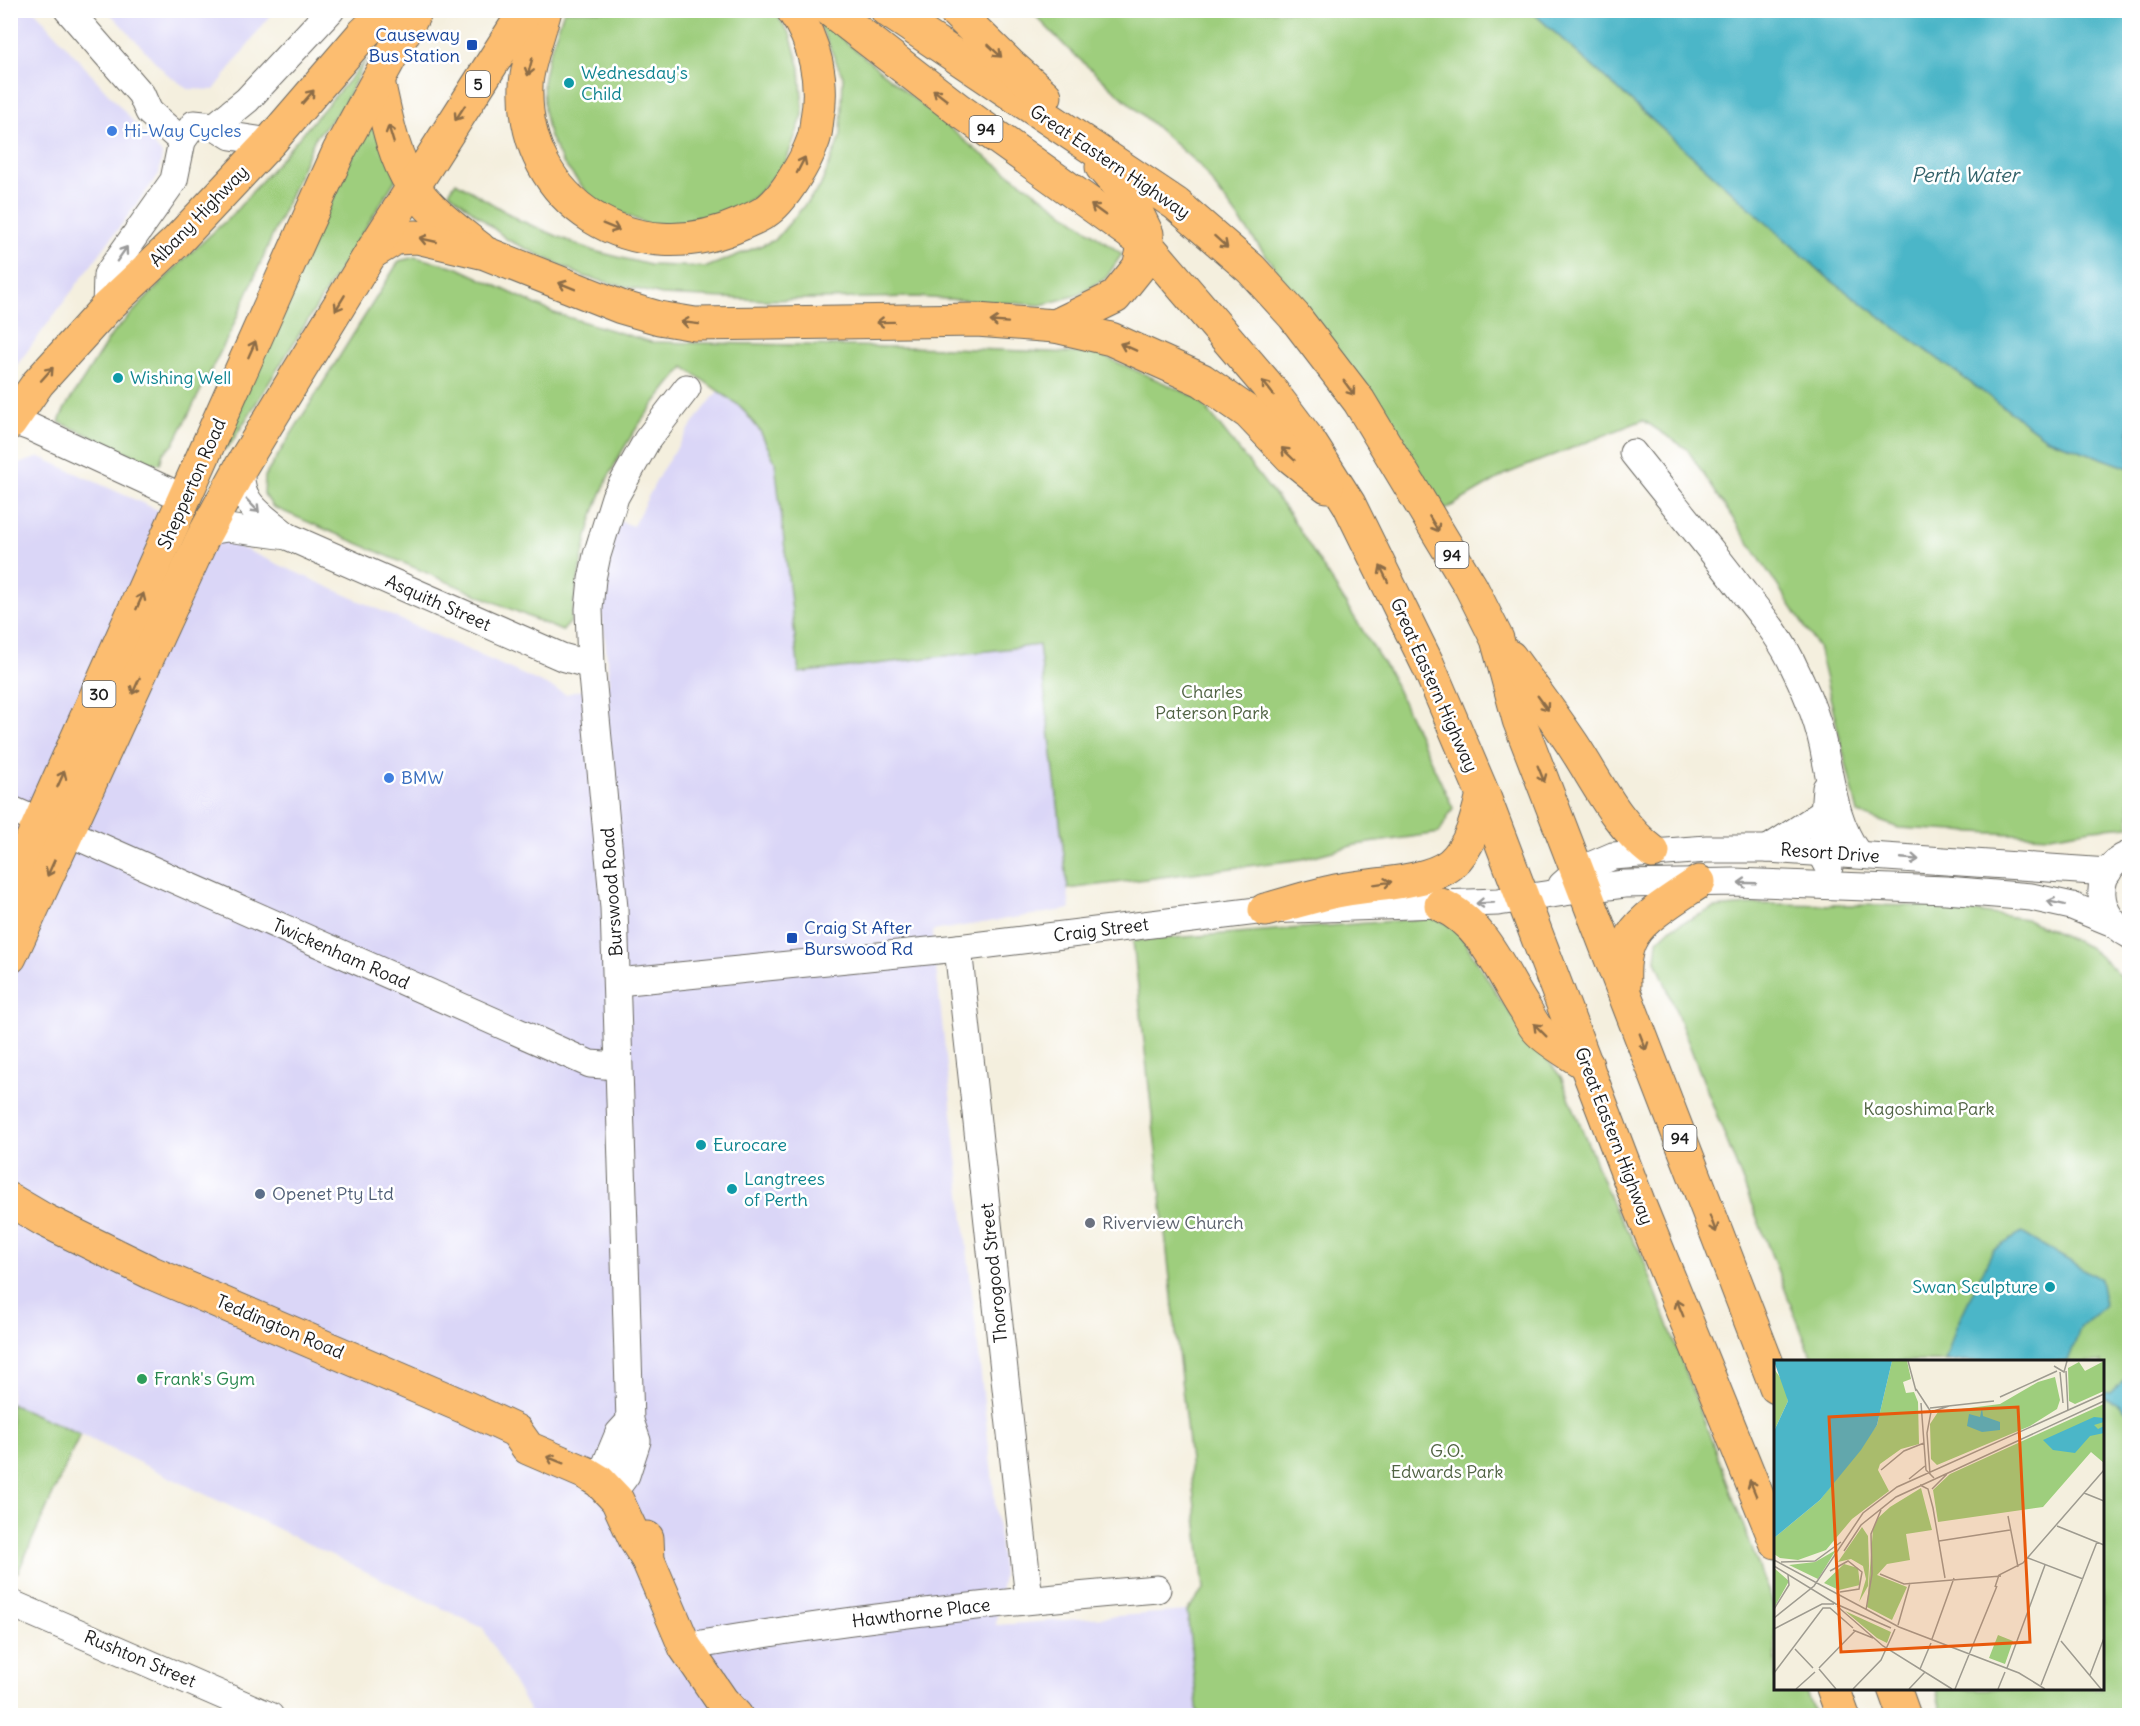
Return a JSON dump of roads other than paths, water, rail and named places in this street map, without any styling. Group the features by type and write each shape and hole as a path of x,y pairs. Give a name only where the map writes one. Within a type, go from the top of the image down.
{"main road":[{"name":"Albany Highway","path":"11,421 38,383 106,308 176,242 270,142 363,34 388,10"},
{"name":"Shepperton Road","path":"10,957 54,828 186,499 339,152 416,10"},
{"name":"5","path":"412,185 525,10"},
{"path":"545,10 526,84 532,138 548,173 564,195 588,216 604,224 647,238 680,240 719,234 767,212 793,182 814,140 820,104 818,71 812,45 793,10"},
{"name":"Great Eastern Highway","path":"830,10 959,110 1146,244 1266,384 1309,441 1349,504 1428,665 1483,795 1638,1204 1774,1537"},
{"name":"Great Eastern Highway","path":"887,10 1176,204 1251,269 1294,316 1359,401 1471,586 1497,639 1519,720 1570,885 1624,993 1774,1382"},
{"path":"954,10 1041,92 1176,204"},
{"path":"378,81 390,134 412,185 437,214 485,253"},
{"path":"1055,326 1115,297 1139,267 1147,234 1130,199 1074,136"},
{"name":"Shepperton Road","path":"10,889 54,828 121,720 203,537 242,465 412,185"},
{"path":"371,253 396,238 417,237 485,253 621,307 659,318 695,324 977,320 1055,326 1111,339 1202,380 1248,413 1291,457 1349,504"},
{"path":"1497,639 1574,746 1606,800 1636,839 1653,852"},
{"path":"1265,910 1337,890 1418,878 1436,872 1450,864 1467,844 1483,795"},
{"path":"1624,993 1623,969 1627,946 1633,933 1669,902 1699,882"},
{"path":"1441,905 1471,924 1489,948 1509,986 1538,1030 1587,1065"},
{"name":"Teddington Road","path":"10,1200 44,1220 152,1273 516,1431 537,1428 587,1450 611,1478"},
{"name":"Teddington Road","path":"10,1212 44,1220"},
{"path":"611,1478 636,1541 648,1560 685,1647 722,1701 736,1716"},
{"path":"1833,1690 1843,1716"},
{"path":"1893,1690 1904,1716"}],"street":[{"path":"68,10 141,94 149,112 197,130 270,142"},
{"path":"106,308 107,275 174,180 197,130 247,100 331,10"},
{"name":"Burswood Road","path":"611,1478 619,1433 630,1421 618,1066 618,982 613,897 591,665 589,609 592,579 615,497 647,440 687,388"},
{"path":"11,421 30,427 186,499"},
{"path":"1633,453 1772,628 1795,667 1812,710 1825,754 1827,775 1821,852 1839,886"},
{"name":"Asquith Street","path":"242,465 239,478 243,495 287,536 562,657 591,665"},
{"name":"Asquith Street","path":"203,537 215,530 227,528 287,536"},
{"path":"1827,775 1845,832 1858,854"},
{"name":"Twickenham Road","path":"10,809 590,1064 618,1066"},
{"path":"1768,849 1823,813"},
{"name":"Resort Drive","path":"1502,843 1518,866 1535,880 1570,885 1699,882 1946,890 2031,897 2072,906 2120,928"},
{"name":"Resort Drive","path":"1570,885 1613,856 1707,849 1768,849 1858,854 2108,872"},
{"path":"2120,928 2102,903 2103,881 2115,863 2130,854"},
{"path":"1535,930 1570,885"},
{"name":"Craig Street","path":"618,982 958,948 1265,910 1498,902 1523,898 1570,885"},
{"name":"Thorogood Street","path":"958,948 1029,1599"},
{"name":"Hawthorne Place","path":"685,1647 860,1620 1029,1599 1157,1589"},
{"name":"Rushton Street","path":"10,1603 270,1716"}],"water":[{"name":"Perth Water","path":"1531,11 2129,11 2129,468 2046,438 1829,279"},
{"path":"2022,1233 2100,1279 2105,1306 2081,1327 2068,1360 1945,1360 1956,1327 1993,1250"},
{"path":"2129,1376 2129,1414 2118,1404 2104,1398 2104,1392 2111,1393"}],"place":[{"name":"Causeway Bus Station","path":"472,45"},
{"name":"Wednesday's Child","path":"569,83"},
{"name":"Hi-Way Cycles","path":"112,131"},
{"name":"Wishing Well","path":"118,378"},
{"name":"BMW","path":"389,778"},
{"name":"Craig St After Burswood Rd","path":"792,938"},
{"name":"Eurocare","path":"701,1145"},
{"name":"Langtrees of Perth","path":"732,1189"},
{"name":"Openet Pty Ltd","path":"260,1194"},
{"name":"Riverview Church","path":"1090,1223"},
{"name":"Swan Sculpture","path":"2050,1287"},
{"name":"Frank's Gym","path":"142,1379"}],"park label":[{"name":"Charles Paterson Park","path":"1212,702"},
{"name":"Kagoshima Park","path":"1929,1109"},
{"name":"G.O. Edwards Park","path":"1447,1461"}]}
